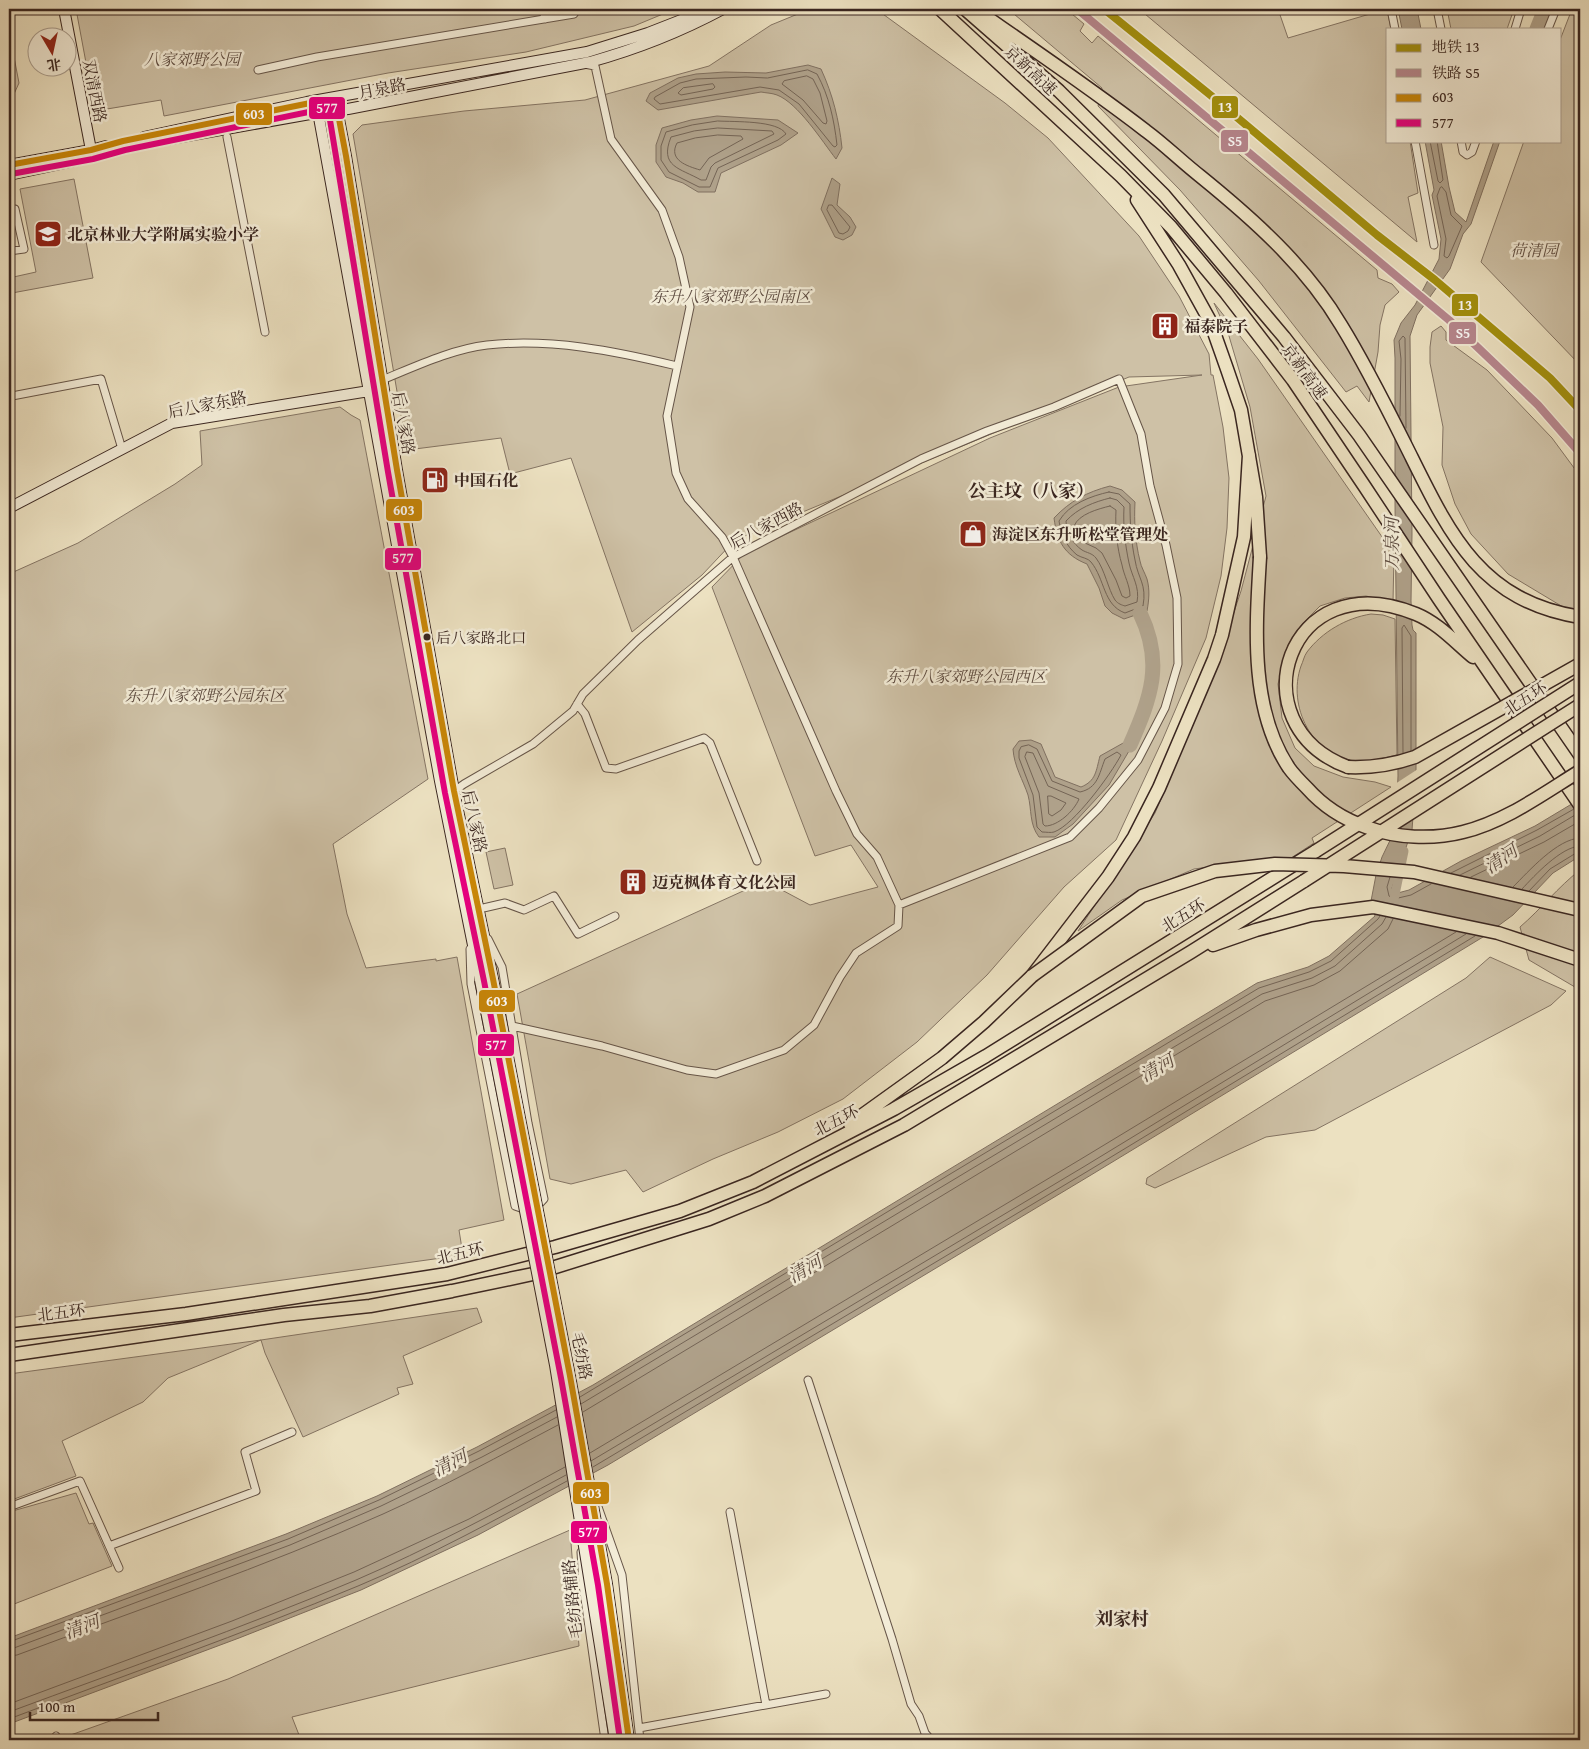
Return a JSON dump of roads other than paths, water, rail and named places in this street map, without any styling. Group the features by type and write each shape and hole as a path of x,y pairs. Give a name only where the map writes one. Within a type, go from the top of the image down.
{"highway":[{"name":"京新高速","path":"940,9 1121,176 1171,227 1226,293 1293,380 1439,599 1580,805"},
{"name":"京新高速","path":"965,9 1059,91 1164,195 1284,337 1359,435 1578,751"},
{"path":"974,9 1147,132 1229,199 1284,252 1311,283 1342,325 1372,378 1435,505 1462,548 1491,578 1512,594 1526,602 1548,610 1580,617"},
{"path":"1121,176 1179,265 1210,321 1241,410 1256,497 1260,558 1257,607 1260,684 1267,720 1289,769 1328,808 1354,823 1380,832 1411,836 1440,836 1464,832 1491,822 1526,804 1580,771"},
{"path":"1032,976 1108,877 1134,837 1159,788 1214,659 1228,612 1244,537 1249,455"},
{"path":"1486,668 1436,625 1417,614 1397,607 1366,602 1340,606 1310,624 1301,636 1294,650 1287,677 1289,707 1300,734 1320,754 1348,767 1381,767 1415,757 1580,664"},
{"name":"北五环","path":"9,1335 186,1314 447,1274 555,1247 680,1211 753,1182 894,1109 986,1056 1316,852 1580,683"},
{"path":"9,1355 284,1315 370,1306 533,1274 709,1219 765,1196 904,1126 1191,952 1580,705"},
{"path":"818,1148 942,1058 984,1022 1032,976 1142,896 1215,871 1275,864 1344,866 1414,872 1580,910"},
{"path":"1191,952 1256,930 1311,915 1373,907 1498,933 1576,959"}],"main road":[{"name":"双清西路","path":"64,9 91,150"},
{"name":"月泉路","path":"9,165 91,150 123,141 316,101 587,52 648,33 689,17 703,9"},
{"name":"月泉路","path":"9,175 93,157 126,147 440,92 580,63 626,52 688,28 723,9"},
{"name":"后八家路","path":"335,98 454,791 493,979"},
{"name":"后八家路","path":"316,101 440,781 480,980"},
{"name":"后八家东路","path":"9,508 172,423 369,391"},
{"name":"毛纺路","path":"493,979 572,1385 607,1584 630,1740"},
{"name":"毛纺路","path":"480,980 555,1365 615,1740"}],"street":[{"path":"543,9 545,19"},
{"path":"258,70 317,57 574,14 576,9"},
{"path":"1391,9 1395,28"},
{"path":"1437,9 1440,28"},
{"path":"1514,28 1521,9"},
{"path":"1548,28 1556,9"},
{"path":"512,1026 602,1046 687,1070 716,1074 784,1050 814,1025 840,977 856,953 898,926 899,905 877,857 856,834 733,557 722,537 688,499 676,473 667,416 690,307 679,257 662,210 611,139 595,66 580,63"},
{"path":"227,137 265,332"},
{"path":"1415,142 1434,244"},
{"path":"1461,142 1463,152 1466,155 1472,152 1476,142"},
{"path":"9,210 15,209 24,249 9,251"},
{"path":"382,380 447,354 486,345 548,343 620,352 677,366"},
{"path":"12,396 101,379 122,449"},
{"name":"后八家西路","path":"454,791 533,744 573,711 583,694 638,640 733,557 921,459 987,431 1054,407 1119,379 1140,434 1150,486 1166,545 1177,598 1178,664 1165,708 1138,760 1099,808 1070,837 899,905"},
{"path":"577,704 585,714 606,768 616,769 704,738 710,742 757,862"},
{"path":"479,910 505,902 524,910 554,896 578,934 615,916"},
{"name":"后八家路","path":"470,930 471,984 515,1206 532,1212 544,1199 528,1123 502,967 483,930"},
{"name":"毛纺路辅路","path":"561,1366 582,1499 581,1561 583,1585 605,1740"},
{"path":"808,1380 892,1639 911,1704 919,1716 925,1733 931,1740"},
{"path":"109,1546 256,1492 245,1452 292,1432"},
{"path":"9,1507 80,1481 119,1568"},
{"path":"597,1504 622,1575 640,1740"},
{"path":"730,1512 766,1705"},
{"path":"639,1728 826,1694"}],"water":[{"path":"1398,9 1417,9 1421,28 1402,28"},
{"path":"808,65 821,69 832,98 842,148 836,159 801,114 785,99 775,94 761,92 658,110 646,101 650,93 678,78 696,74 725,72 766,73"},
{"path":"717,116 778,120 798,133 781,145 721,173 715,192 698,192 683,183 666,177 656,162 656,145 662,128 691,120"},
{"name":"清河","path":"1425,142 1441,142 1455,212 1466,222 1494,142 1500,142 1471,224 1463,234 1450,269 1417,315 1410,336 1411,601 1412,625 1416,633 1416,777 1412,830 1392,888 1394,894 1409,890 1461,861 1535,826 1580,799 1580,856 1553,873 1513,915 1483,937 608,1465 478,1535 361,1590 9,1724 9,1638 286,1534 377,1496 477,1447 593,1385 1257,983 1308,967 1329,956 1375,916 1371,901 1376,875 1382,857 1396,828 1398,776 1394,340 1401,323 1415,305 1439,259 1441,239 1432,195 1434,190"},
{"path":"832,178 840,184 837,205 850,217 856,227 852,235 843,240 835,237 821,209"},
{"path":"1110,486 1122,490 1135,502 1137,546 1149,587 1147,611 1124,619 1112,613 1105,606 1099,588 1087,564 1067,552 1057,534 1054,518 1079,498"},
{"path":"1031,740 1041,744 1055,777 1081,787 1093,779 1100,756 1125,742 1130,745 1129,751 1109,785 1073,824 1055,837 1039,837 1036,832 1032,822 1028,795 1015,761 1013,749 1019,741"}],"waterway":[{"path":"1537,28 1545,9"},
{"path":"1130,745 1144,711 1152,680 1152,648 1140,613"},
{"name":"万泉河","path":"1393,904 1404,851"}],"metro line":[{"name":"13","path":"1104,9 1214,98 1377,235 1435,280 1550,378 1580,410"}],"rail line":[{"name":"S5","path":"1077,9 1449,320 1538,405 1580,453"}],"place":[{"name":"北京林业大学附属实验小学","path":"48,234"},
{"name":"福泰院子","path":"1165,326"},
{"name":"中国石化","path":"435,480"},
{"name":"海淀区东升听松堂管理处","path":"973,534"},
{"name":"后八家路北口","path":"427,637"},
{"name":"迈克枫体育文化公园","path":"633,882"}],"district":[{"name":"公主坟（八家）","path":"1031,491"},
{"name":"刘家村","path":"1122,1619"}],"park label":[{"name":"八家郊野公园","path":"192,59"},
{"name":"荷清园","path":"1534,250"},
{"name":"东升八家郊野公园南区","path":"731,296"},
{"name":"东升八家郊野公园西区","path":"966,676"},
{"name":"东升八家郊野公园东区","path":"205,695"}]}
